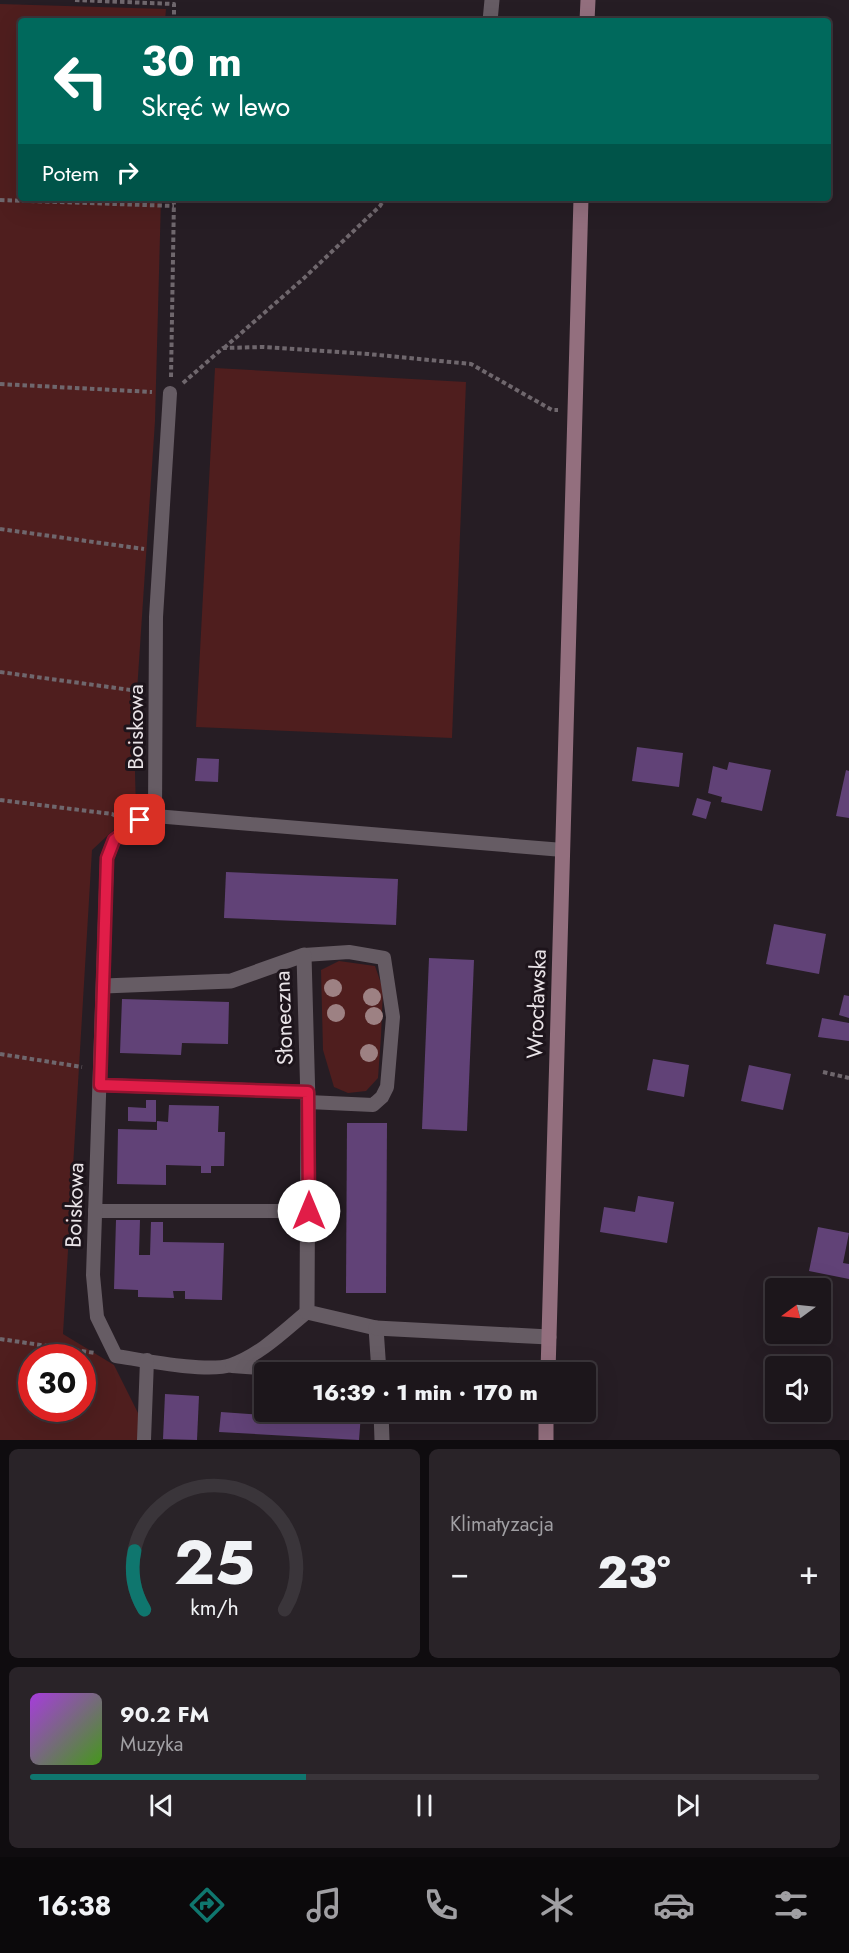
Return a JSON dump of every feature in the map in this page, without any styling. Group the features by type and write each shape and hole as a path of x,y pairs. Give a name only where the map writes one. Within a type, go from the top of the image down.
{"main road":[{"path":"587,18 588,0"},
{"name":"Wrocławska","path":"548,1362 581,201"},
{"path":"546,1422 546,1440"}],"street":[{"path":"490,18 492,0"},
{"name":"Słoneczna","path":"104,986 231,981 304,955 309,1211 307,1312"},
{"path":"307,1312 376,1328 549,1337"},
{"path":"376,1328 378,1362"},
{"path":"381,1422 382,1440"}],"lane":[{"name":"Boiskowa","path":"116,1356 98,1317 93,1275 107,858 114,840 140,820 155,816 156,617 170,393"},
{"path":"155,816 563,850"},
{"path":"100,1085 308,1097 373,1105 382,1097 387,1087 393,1017 384,958 349,951 304,955"},
{"path":"95,1211 309,1211"},
{"path":"230,1366 261,1350 307,1312"},
{"path":"116,1356 189,1366 254,1368"},
{"path":"144,1440 147,1360"}],"path":[{"path":"75,0 174,4 174,18"},
{"path":"0,200 18,201"},
{"path":"29,201 174,206"},
{"path":"170,393 174,201"},
{"path":"0,384 170,393 303,279 380,207 383,201"},
{"path":"224,348 264,347 471,364 552,410 575,410"},
{"path":"0,529 160,551"},
{"path":"0,672 157,693"},
{"path":"0,800 112,814 132,825"},
{"path":"0,1054 100,1070"},
{"path":"823,1072 849,1078"},
{"path":"0,1339 116,1356"}],"shaded area":[{"path":"0,4 166,9 165,18 18,18 18,201 161,201 155,421 134,736 136,809 92,850 63,1334 79,1344 18,1344 18,1422 96,1422 96,1354 114,1365 139,1415 138,1440 0,1440"},
{"path":"215,368 466,382 452,738 196,727"},
{"path":"339,961 375,966 383,989 378,1078 366,1091 348,1093 334,1087 323,1050 321,970"}],"building":[{"path":"637,747 683,753 679,787 632,781"},
{"path":"197,758 219,759 218,782 195,781"},
{"path":"729,762 771,770 762,811 721,802 722,797 708,793 713,766 727,770"},
{"path":"846,770 849,771 849,818 836,816"},
{"path":"697,798 711,802 706,819 692,815"},
{"path":"226,872 398,879 396,925 224,918"},
{"path":"774,924 826,934 819,974 766,964"},
{"path":"429,958 474,960 467,1131 422,1129"},
{"path":"844,995 849,996 849,1018 839,1015"},
{"path":"122,999 229,1002 228,1044 182,1043 181,1055 120,1053"},
{"path":"822,1018 849,1023 849,1041 818,1037"},
{"path":"653,1059 689,1065 684,1097 647,1090"},
{"path":"749,1065 791,1074 783,1110 741,1101"},
{"path":"146,1100 156,1100 156,1122 128,1121 128,1107 146,1108"},
{"path":"169,1105 219,1106 218,1132 225,1132 224,1166 211,1166 211,1173 201,1173 201,1166 166,1165 166,1185 117,1184 118,1129 157,1130 157,1121 168,1122"},
{"path":"347,1123 387,1123 386,1293 346,1293"},
{"path":"638,1196 674,1202 667,1243 600,1232 604,1207 635,1212"},
{"path":"116,1220 140,1220 139,1255 150,1255 151,1222 163,1222 163,1242 224,1243 222,1300 185,1299 185,1291 173,1291 174,1298 138,1297 138,1290 114,1289"},
{"path":"818,1227 849,1233 843,1263 849,1264 849,1279 809,1271"},
{"path":"165,1394 199,1396 197,1440 163,1439"},
{"path":"221,1412 254,1414 254,1422 360,1422 359,1440 219,1432"}],"route":[{"path":"140,820 114,840 107,858 100,1085 308,1092 309,1211"}]}
